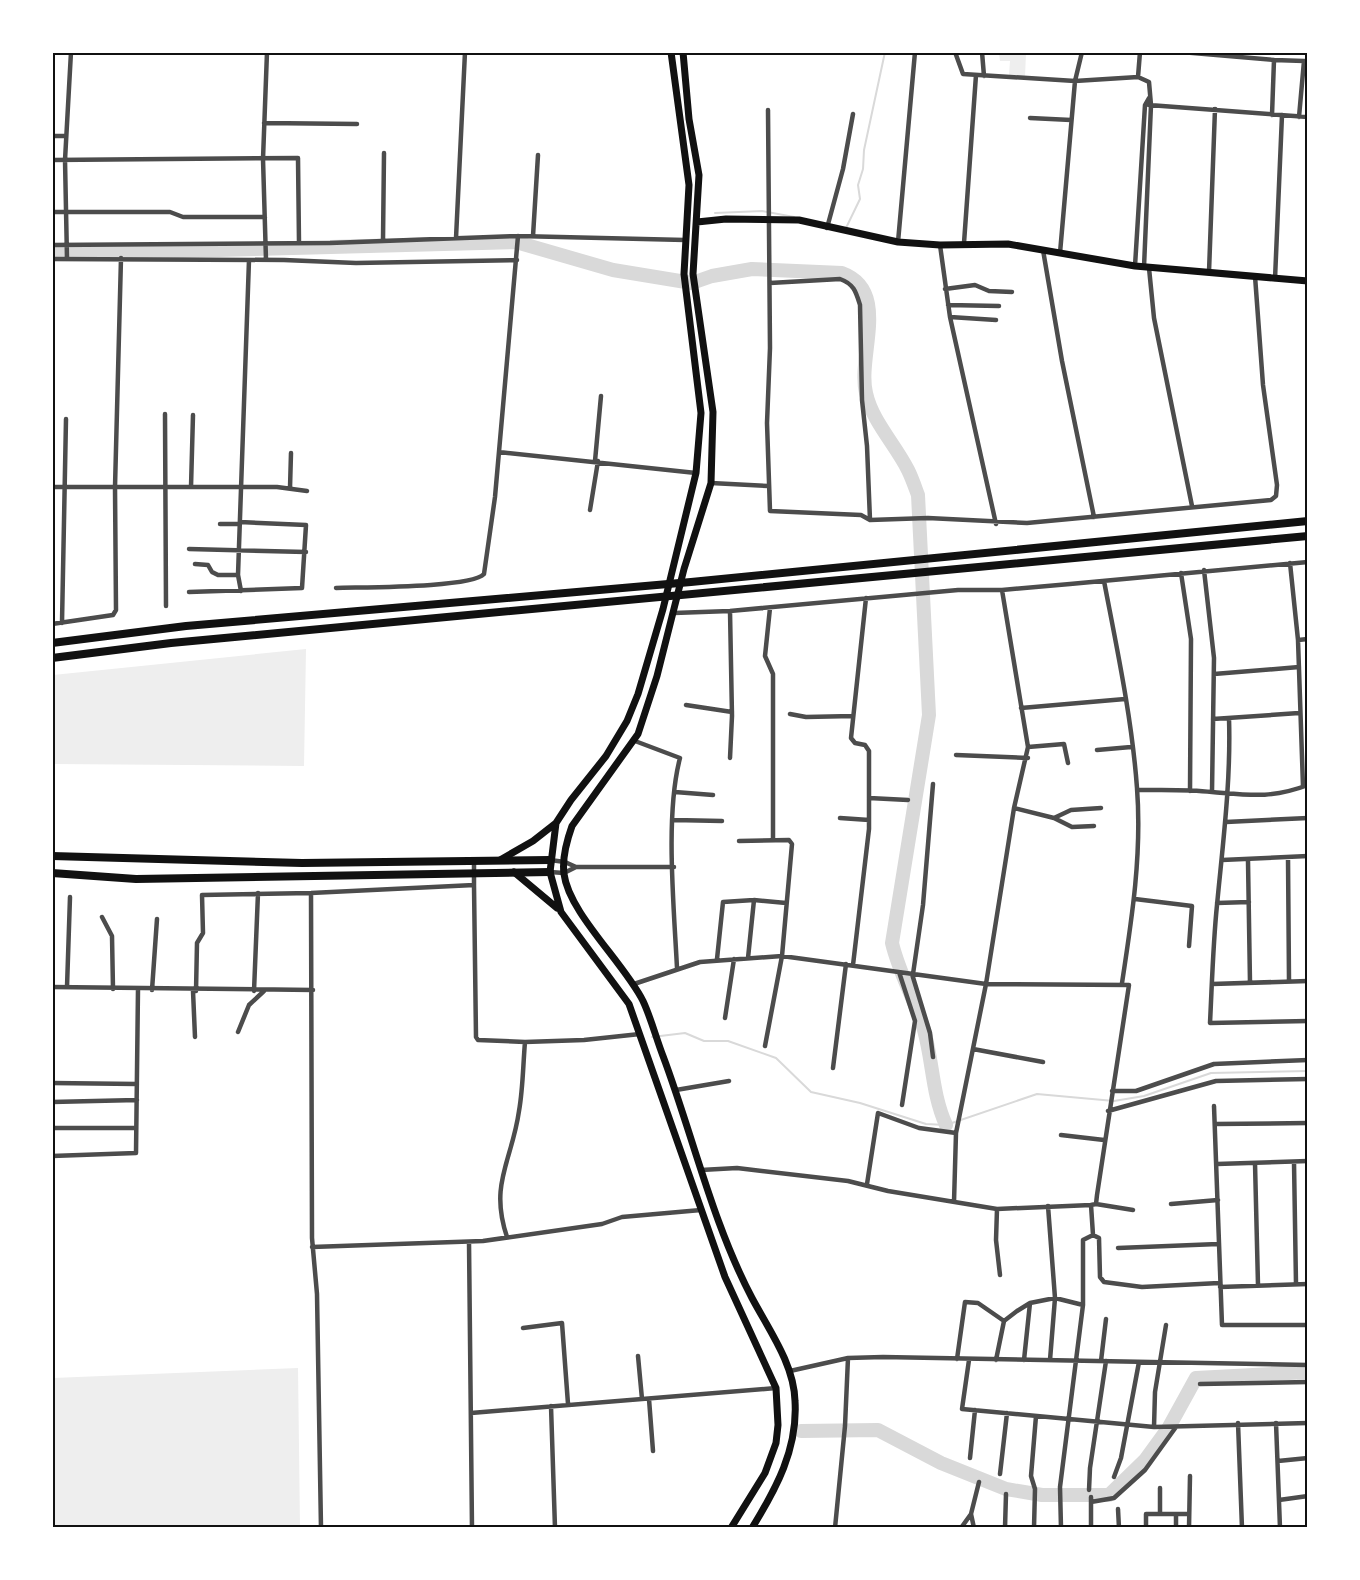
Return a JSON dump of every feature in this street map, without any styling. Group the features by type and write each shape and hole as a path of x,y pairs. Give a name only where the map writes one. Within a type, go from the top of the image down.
{"highway":[{"path":"52,643 186,626 692,582 1308,521"},
{"path":"52,658 171,643 1308,537"},
{"path":"52,856 302,863 550,861"},
{"path":"302,863 303,876"},
{"path":"52,873 136,879 550,872"}],"main road":[{"path":"500,860 533,841 556,823 606,756 627,721 638,694 663,609 696,473 701,413 684,274 689,185 673,87 671,52"},
{"path":"683,52 689,119 699,175 700,222 693,274 713,412 711,483 684,569 647,712 635,741 572,826 564,873 569,892 594,931 637,983 676,1090 701,1170 745,1283 790,1371 795,1407 789,1453 781,1477 752,1527"},
{"path":"700,222 769,216 828,225 898,242 940,245 1008,244 1135,266 1308,281"},
{"path":"701,413 713,412"},
{"path":"556,823 550,872 561,912"},
{"path":"514,872 561,912 623,993 640,1034 730,1288 776,1388 778,1425 776,1443 765,1473 731,1527"},
{"path":"730,1288 745,1283"}],"street":[{"path":"67,258 65,160 71,52"},
{"path":"266,257 263,159 267,52"},
{"path":"456,238 465,52"},
{"path":"898,242 915,52"},
{"path":"956,52 962,74 1075,81 1138,77 1148,81 1149,98 1135,266"},
{"path":"982,52 984,76"},
{"path":"1060,253 1075,81 1082,52"},
{"path":"1138,77 1140,52"},
{"path":"1181,52 1306,61 1299,117"},
{"path":"1272,115 1274,60"},
{"path":"964,243 976,75"},
{"path":"1148,105 1308,117"},
{"path":"1148,105 1147,267 1154,318 1192,506"},
{"path":"1209,272 1215,109"},
{"path":"768,110 769,511 861,515 870,520 928,518 996,524 1271,500 1276,496 1263,385 1255,276"},
{"path":"828,225 843,169 853,114"},
{"path":"1275,279 1282,115"},
{"path":"1029,118 1071,120"},
{"path":"264,123 357,124"},
{"path":"52,136 66,136"},
{"path":"383,240 384,153"},
{"path":"533,236 538,155"},
{"path":"52,160 299,159 299,243"},
{"path":"52,212 170,212 183,217 265,217"},
{"path":"52,245 266,244 533,236 685,240"},
{"path":"336,588 432,585 482,577 495,497 518,238"},
{"path":"940,245 950,318 996,524"},
{"path":"1043,250 1064,372 1094,517"},
{"path":"52,259 249,260 266,257 356,263 517,258"},
{"path":"52,624 115,614 115,487 121,258"},
{"path":"241,591 238,575 249,260"},
{"path":"770,283 840,279 849,283 856,291 860,305 862,400 868,458 870,520"},
{"path":"945,289 975,285 989,291 1012,292"},
{"path":"948,305 999,306"},
{"path":"950,318 996,320"},
{"path":"590,510 597,461 601,396"},
{"path":"165,414 166,606"},
{"path":"191,487 193,415"},
{"path":"62,623 66,419"},
{"path":"499,452 696,473"},
{"path":"290,488 291,453"},
{"path":"711,483 768,486"},
{"path":"52,487 290,488 306,491"},
{"path":"189,592 302,588 306,525 220,524"},
{"path":"189,549 306,552"},
{"path":"674,614 770,608 969,589 1002,590 1308,562"},
{"path":"1137,790 1212,792 1229,795 1281,795 1305,786 1299,713 1298,640 1290,563"},
{"path":"195,564 208,565 212,572 218,575 238,575"},
{"path":"1204,570 1214,674 1212,792"},
{"path":"1181,573 1191,639 1191,791"},
{"path":"1104,581 1125,699 1137,790 1135,899 1122,983"},
{"path":"954,1202 956,1133 986,984 1014,808 1028,758 1002,590"},
{"path":"853,965 869,820 868,748 852,741 866,598"},
{"path":"770,608 765,656 773,674 773,840"},
{"path":"730,611 732,712 730,758"},
{"path":"1298,640 1308,639"},
{"path":"1214,674 1299,667"},
{"path":"1021,708 1125,699"},
{"path":"686,705 732,712"},
{"path":"1213,719 1299,713"},
{"path":"790,714 806,717 853,716"},
{"path":"1229,718 1227,768 1229,795 1217,903 1210,1023 1308,1021"},
{"path":"635,741 679,757 674,820 677,968"},
{"path":"1028,747 1065,744 1068,763"},
{"path":"1097,750 1131,747"},
{"path":"956,755 1028,758"},
{"path":"933,784 923,905 912,974 930,1033 933,1057"},
{"path":"675,792 713,795"},
{"path":"869,798 908,800"},
{"path":"1014,808 1054,818 1062,825 1094,826"},
{"path":"1054,818 1071,810 1101,808"},
{"path":"840,818 869,820"},
{"path":"1226,822 1308,818"},
{"path":"674,820 722,821"},
{"path":"740,841 791,842 782,957 765,1046"},
{"path":"1222,860 1248,861 1308,856"},
{"path":"1288,857 1289,981"},
{"path":"474,861 476,1037 478,1040 525,1042 584,1040 640,1034"},
{"path":"550,861 565,862 576,867 674,867"},
{"path":"1248,861 1250,982"},
{"path":"550,872 564,873 576,867"},
{"path":"195,1037 196,943 203,933 202,895 311,893 474,885"},
{"path":"254,991 258,893"},
{"path":"311,893 314,1089 312,1247 317,1294 321,1527"},
{"path":"68,987 70,897"},
{"path":"1135,899 1192,906 1189,946"},
{"path":"717,959 723,902 754,900 786,903"},
{"path":"748,958 754,900"},
{"path":"1217,903 1249,902"},
{"path":"102,916 112,936 113,989"},
{"path":"152,990 157,919"},
{"path":"637,983 677,968 717,959 782,957 986,984 1122,983 1130,988 1093,1205 1093,1235"},
{"path":"725,1018 734,959"},
{"path":"832,1068 846,964"},
{"path":"901,972 915,1021 902,1105"},
{"path":"1212,984 1308,981"},
{"path":"52,987 194,991 313,990"},
{"path":"52,1156 135,1154 137,1151 138,989"},
{"path":"238,1032 249,1005 264,991"},
{"path":"507,1237 500,1215 500,1184 519,1111 525,1042"},
{"path":"973,1049 1043,1062"},
{"path":"1112,1093 1136,1090 1214,1064 1308,1060"},
{"path":"1108,1109 1134,1106 1216,1081 1308,1079"},
{"path":"676,1090 729,1081"},
{"path":"52,1083 137,1084"},
{"path":"52,1102 136,1100"},
{"path":"1214,1106 1222,1324 1308,1324"},
{"path":"867,1184 878,1113 919,1128 956,1133"},
{"path":"1215,1124 1308,1123"},
{"path":"52,1128 136,1128"},
{"path":"1061,1135 1104,1140"},
{"path":"1217,1164 1308,1161"},
{"path":"1294,1162 1296,1284"},
{"path":"1255,1163 1258,1285"},
{"path":"701,1170 737,1168 867,1184 888,1191 997,1209 1048,1206 1070,1208 1093,1205 1133,1210"},
{"path":"1172,1204 1218,1200"},
{"path":"1048,1206 1055,1298 1050,1360"},
{"path":"997,1209 996,1246 1000,1275"},
{"path":"312,1247 469,1242 602,1224 622,1217 701,1210"},
{"path":"1093,1235 1099,1238 1100,1277 1104,1282 1143,1287 1308,1284"},
{"path":"1061,1527 1060,1487 1083,1305 1083,1240 1093,1235"},
{"path":"469,1242 472,1527"},
{"path":"1118,1248 1218,1244"},
{"path":"996,1360 1004,1321 1030,1303 1055,1298 1083,1305"},
{"path":"957,1359 965,1302 978,1303 1004,1321"},
{"path":"1024,1360 1030,1303"},
{"path":"1089,1490 1104,1361 1106,1319"},
{"path":"523,1328 552,1322 564,1325 568,1404"},
{"path":"1154,1427 1155,1392 1166,1325"},
{"path":"638,1356 642,1399"},
{"path":"790,1371 848,1358 1308,1365"},
{"path":"835,1527 845,1428 848,1358"},
{"path":"969,1360 961,1407 975,1410 1154,1427 1308,1424"},
{"path":"1114,1477 1121,1458 1139,1362"},
{"path":"1200,1384 1308,1382"},
{"path":"471,1413 776,1388"},
{"path":"649,1398 653,1451"},
{"path":"551,1406 555,1527"},
{"path":"970,1458 975,1410"},
{"path":"1000,1474 1007,1413"},
{"path":"1034,1527 1035,1488 1031,1476 1036,1416"},
{"path":"1238,1424 1242,1527"},
{"path":"1276,1424 1280,1527"},
{"path":"1091,1527 1091,1500 1114,1498 1145,1470 1171,1427"},
{"path":"1278,1461 1308,1458"},
{"path":"1189,1527 1190,1476"},
{"path":"961,1527 971,1514 978,1482"},
{"path":"1160,1488 1160,1513"},
{"path":"1005,1527 1006,1494"},
{"path":"1279,1500 1308,1496"},
{"path":"1118,1509 1119,1527"},
{"path":"971,1514 974,1527"},
{"path":"1176,1514 1176,1527"},
{"path":"1146,1527 1145,1515 1189,1514"}],"shaded area":[{"path":"999,53 1026,53 1025,77 1009,75 1010,61 1000,61"},
{"path":"306,649 304,766 53,764 53,675"},
{"path":"298,1368 300,1527 53,1527 53,1378"}],"waterway":[{"path":"846,228 860,199 858,185 885,52"},
{"path":"715,213 762,211 794,217"},
{"path":"52,250 181,251 516,242 613,270 692,283 712,276 752,269 842,273 857,282 865,294 869,309 864,378 866,393 878,423 903,460 918,495 929,715 892,943 924,1030 935,1090 946,1125"},
{"path":"652,1037 685,1033 704,1041 728,1041 776,1058 811,1092 860,1103 926,1124 946,1125 1037,1094 1114,1101 1144,1096 1211,1073 1308,1071"},
{"path":"801,1431 878,1430 941,1463 1006,1489 1042,1495 1109,1495 1145,1460 1169,1427 1196,1378 1308,1372"}]}
